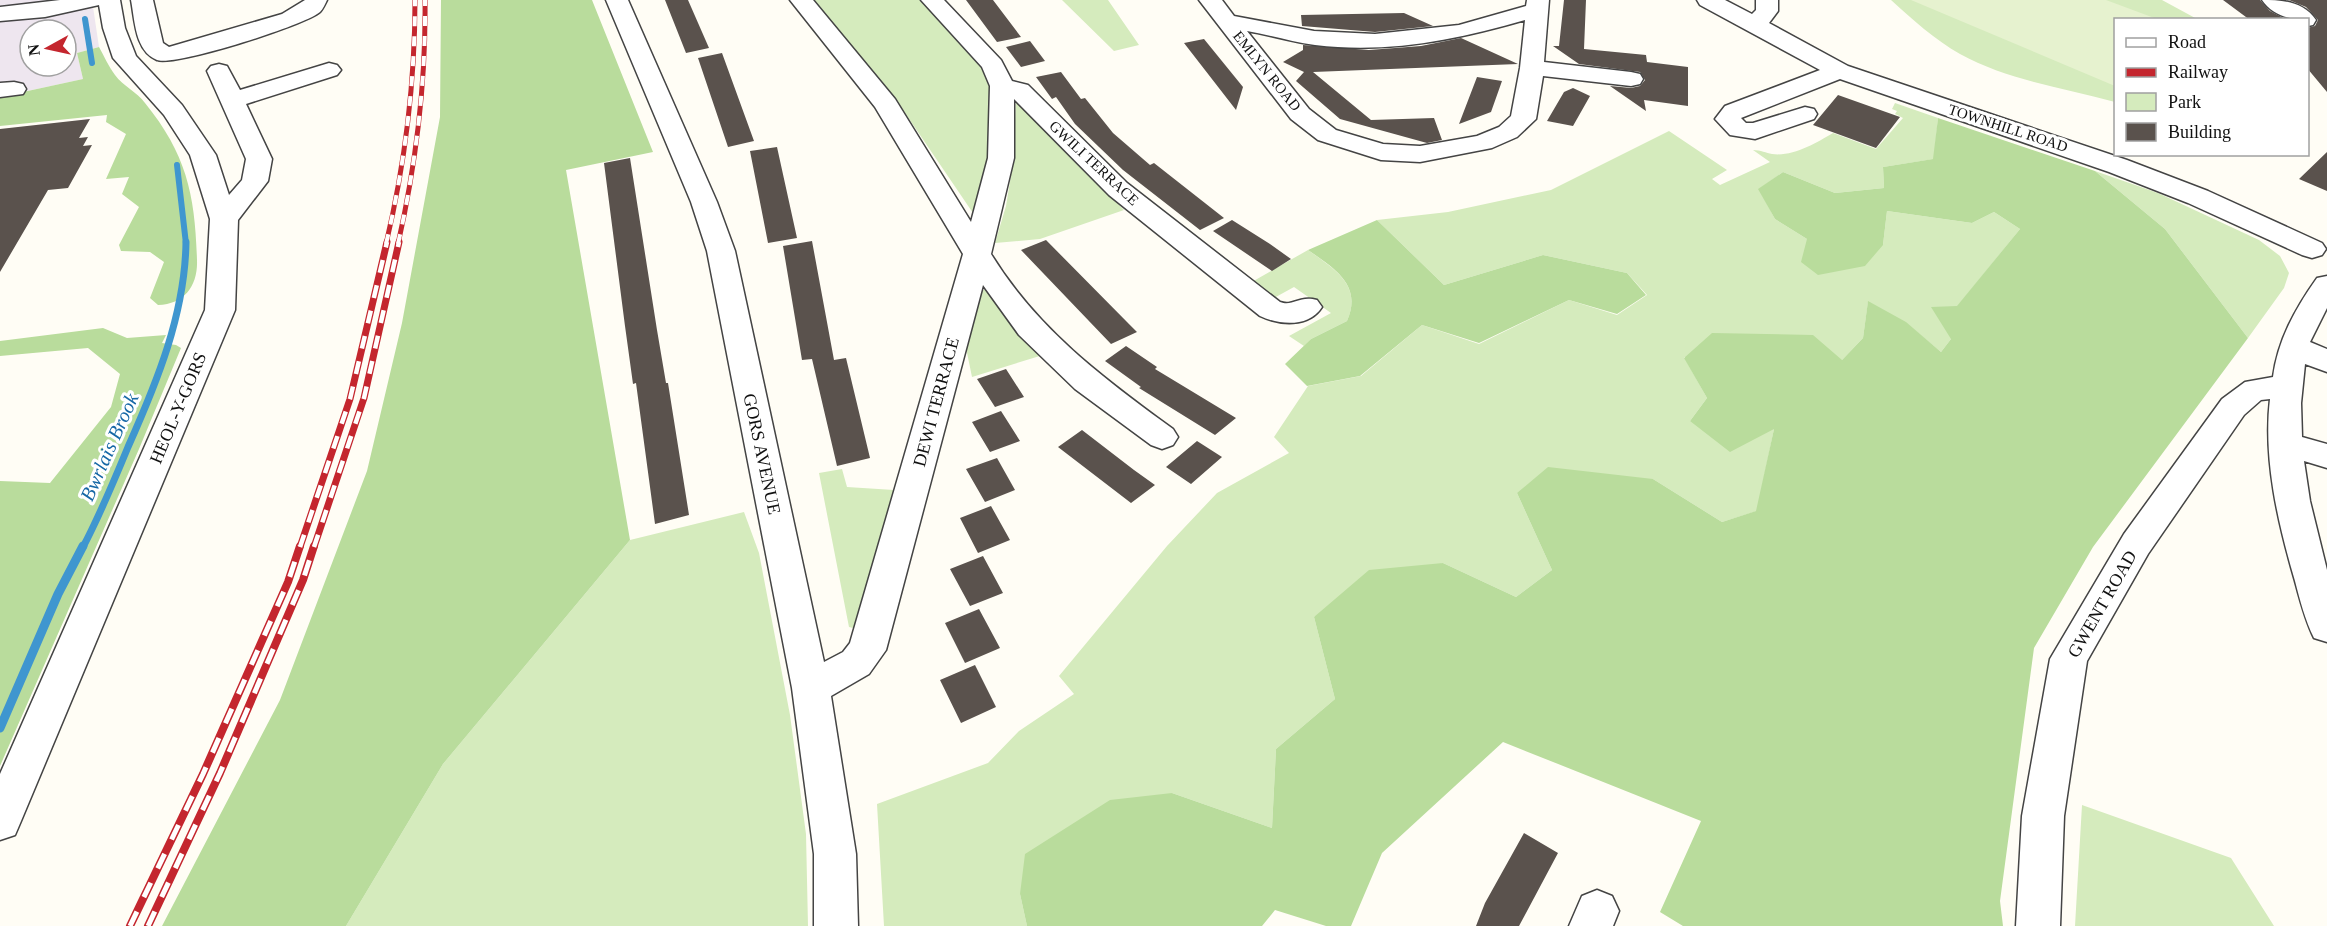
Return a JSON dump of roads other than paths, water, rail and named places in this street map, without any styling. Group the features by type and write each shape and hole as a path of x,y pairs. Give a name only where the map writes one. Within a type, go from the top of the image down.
{"street":[{"path":"0,14 45,10 92,0"},
{"name":"HEOL-Y-GORS","path":"0,821 220,310 224,219 203,155 172,110 125,58 114,28 110,0"},
{"path":"142,0 152,46 165,55 190,50 290,19 312,7 316,0"},
{"name":"GORS AVENUE","path":"617,0 704,202 721,252 811,688 835,854 836,926"},
{"path":"801,0 885,104 977,253 1030,328 1086,381 1162,437"},
{"path":"932,0 993,65 1002,86"},
{"name":"TOWNHILL ROAD","path":"1708,0 1840,71 2118,166 2319,248"},
{"path":"1750,24 1760,19 1767,11 1767,0"},
{"path":"2273,0 2303,18"},
{"path":"1223,8 1250,23 1289,34 1329,40 1385,40 1447,35 1484,26 1536,6"},
{"name":"EMLYN ROAD","path":"1223,8 1300,114 1327,135 1381,152 1420,154 1484,143 1508,132 1523,118 1532,68 1536,6"},
{"path":"2309,22 2327,33"},
{"path":"1532,68 1630,79"},
{"path":"219,70 259,159 255,181 224,219"},
{"path":"232,100 329,70"},
{"path":"1805,114 1755,131 1739,130 1728,119 1734,111 1840,71"},
{"name":"DEWI TERRACE","path":"811,688 856,663 867,650 977,253 1001,158 1002,86"},
{"name":"GWILI TERRACE","path":"1002,86 1018,90 1118,189 1270,309 1283,315 1293,314 1307,307"},
{"path":"2319,248 2308,254 2309,261 2327,278"},
{"path":"2327,285 2316,300 2293,346 2286,390 2285,444 2298,525 2327,627"},
{"path":"2293,346 2327,361"},
{"name":"GWENT ROAD","path":"2038,926 2043,816 2069,659 2136,544 2233,407 2247,393 2270,387 2286,390"},
{"path":"2285,444 2327,456"}],"waterway":[{"name":"Bwrlais Brook","path":"85,19 92,63"},
{"name":"Bwrlais Brook","path":"177,165 186,243"},
{"name":"Bwrlais Brook","path":"83,547 107,498 168,347 181,295 186,243"},
{"name":"Bwrlais Brook","path":"0,728 58,594 83,546"}],"railway":[{"path":"386,244 399,184 408,122 415,0"},
{"path":"398,244 419,122 424,61 425,0"},
{"path":"300,547 350,399 387,242"},
{"path":"314,547 364,398 399,242"},
{"path":"130,926 203,774 288,582 300,546"},
{"path":"148,926 220,773 303,580 314,546"}]}
